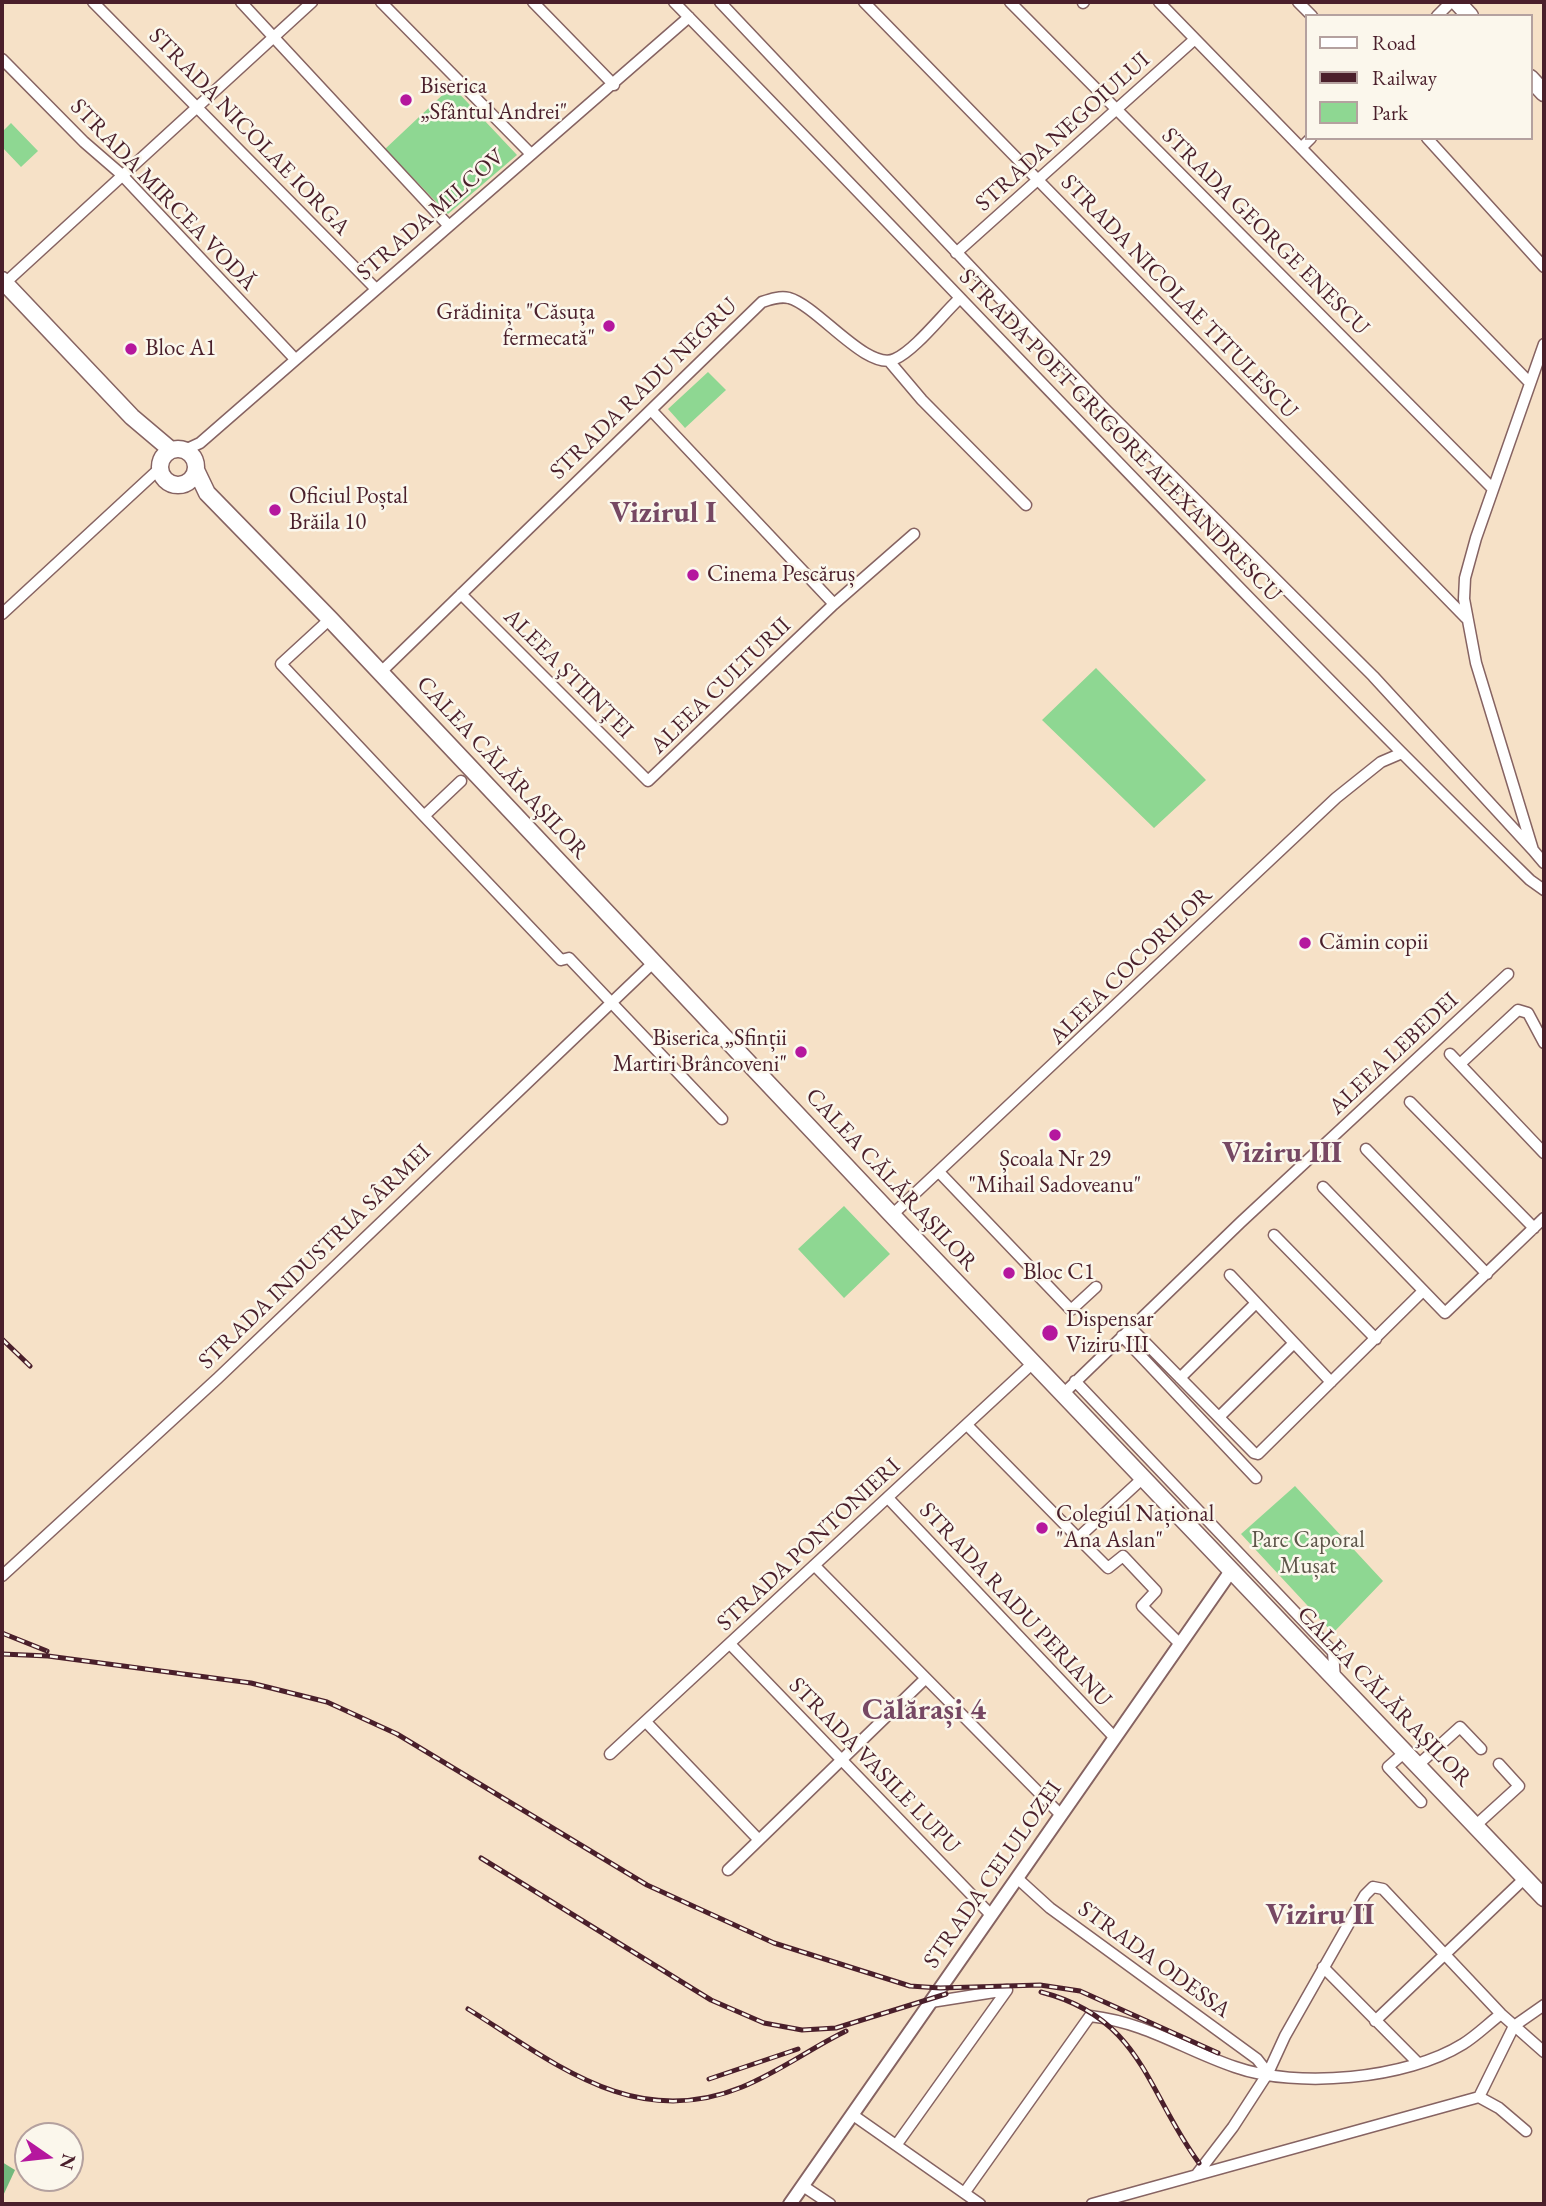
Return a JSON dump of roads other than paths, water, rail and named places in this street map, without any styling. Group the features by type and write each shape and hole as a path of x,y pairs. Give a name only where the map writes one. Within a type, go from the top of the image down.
{"main road":[{"path":"1532,80 1544,93"},
{"name":"CALEA CĂLĂRAȘILOR","path":"4,281 132,417 167,482 207,493"},
{"name":"CALEA CĂLĂRAȘILOR","path":"132,417 189,454 207,493 330,619 892,1215 1544,1898"},
{"path":"160,466 189,454 191,480 182,485"}],"street":[{"name":"STRADA NICOLAE IORGA","path":"93,2 197,104 376,289"},
{"path":"241,2 449,226"},
{"path":"4,281 312,2"},
{"path":"381,2 530,153"},
{"path":"533,2 614,85"},
{"name":"STRADA POET GRIGORE ALEXANDRESCU","path":"674,2 1402,753 1530,880 1544,890"},
{"name":"STRADA POET GRIGORE ALEXANDRESCU","path":"720,2 1101,405 1373,676 1544,863"},
{"name":"STRADA NICOLAE TITULESCU","path":"864,2 1466,618"},
{"name":"STRADA GEORGE ENESCU","path":"1010,2 1493,489"},
{"path":"1160,2 1530,383"},
{"name":"STRADA MILCOV","path":"189,454 530,153 614,85 689,17"},
{"name":"STRADA NEGOIULUI","path":"956,253 1118,111 1195,39"},
{"name":"STRADA MIRCEA VODĂ","path":"2,59 84,142 121,174 295,359"},
{"path":"1301,148 1309,140"},
{"path":"1429,140 1544,267"},
{"name":"STRADA RADU NEGRU","path":"380,672 762,302 777,297 790,298 858,348 873,357 889,361"},
{"path":"959,299 902,354 889,361 922,400 1026,505"},
{"path":"1533,850 1488,704 1466,618 1465,578 1544,344"},
{"path":"652,411 834,604"},
{"path":"2,614 160,466"},
{"name":"ALEEA CULTURII","path":"648,781 834,604 914,534"},
{"name":"ALEEA ȘTIINȚEI","path":"461,594 648,781"},
{"path":"330,619 281,664 561,960 569,958 722,1119"},
{"name":"ALEEA COCORILOR","path":"892,1215 1336,798 1381,762 1402,753"},
{"path":"424,816 461,781"},
{"name":"STRADA INDUSTRIA SÂRMEI","path":"2,1576 198,1397 610,1001 653,963"},
{"name":"ALEEA LEBEDEI","path":"1063,1394 1508,974"},
{"path":"1460,1064 1518,1010 1528,1013 1544,1043"},
{"path":"1450,1054 1544,1153"},
{"path":"1410,1102 1534,1228"},
{"path":"1366,1149 1487,1274"},
{"path":"940,1172 1070,1310 1096,1287"},
{"path":"1323,1187 1445,1313 1544,1218"},
{"path":"1273,1235 1376,1339"},
{"path":"1230,1275 1331,1382"},
{"path":"1131,1328 1254,1453 1258,1454 1423,1292"},
{"path":"1180,1378 1256,1303"},
{"path":"1122,1336 1256,1478"},
{"path":"1219,1417 1294,1343"},
{"name":"STRADA PONTONIERI","path":"610,1754 1033,1363"},
{"path":"1075,1381 1333,1652 1335,1679"},
{"path":"967,1425 1108,1568 1123,1556 1156,1591 1142,1606 1180,1644"},
{"path":"1078,1538 1143,1478"},
{"name":"STRADA RADU PERIANU","path":"888,1498 1115,1738"},
{"path":"815,1566 1060,1815"},
{"name":"STRADA CELULOZEI","path":"790,2204 1231,1571"},
{"name":"STRADA VASILE LUPU","path":"730,1644 992,1915"},
{"path":"729,1870 925,1679"},
{"path":"646,1722 758,1839"},
{"path":"1418,1765 1460,1727 1481,1749"},
{"path":"1405,1752 1388,1767 1421,1802"},
{"path":"1475,1826 1519,1786 1499,1764"},
{"name":"STRADA ODESSA","path":"1017,1878 1050,1908 1262,2063 1268,2073"},
{"path":"1375,2021 1447,1956 1525,1878"},
{"path":"1197,2174 1233,2127 1268,2073 1323,1967 1365,1895 1373,1887 1383,1889 1501,2014 1544,2053"},
{"path":"1323,1967 1418,2063"},
{"path":"897,2144 1007,1990 931,2002"},
{"path":"1479,2097 1514,2026 1544,2005"},
{"name":"STRADA ODESSA","path":"965,2192 1090,2015 1138,2024 1235,2067 1324,2079 1352,2078 1418,2063 1463,2044 1501,2014"},
{"path":"1092,2204 1479,2097 1499,2108 1526,2131"},
{"path":"853,2115 980,2204"},
{"path":"803,2186 830,2204"}],"railway":[{"path":"2,1339 30,1366"},
{"path":"2,1633 47,1651"},
{"path":"2,1654 48,1656 251,1683 327,1702 397,1734 647,1885 774,1943 910,1986 940,1988 1040,1985 1080,1991 1218,2053"},
{"path":"481,1858 711,2000 764,2023 802,2030 836,2028 946,1994"},
{"path":"1041,1992 1075,2004 1101,2020 1121,2039 1138,2060 1199,2163"},
{"path":"468,2009 564,2069 597,2085 631,2096 666,2101 703,2098 742,2087 846,2031"},
{"path":"709,2079 798,2049"}],"place":[{"name":"Biserica „Sfântul Andrei\"","path":"406,100"},
{"name":"Grădinița \"Căsuța fermecată\"","path":"609,326"},
{"name":"Bloc A1","path":"131,349"},
{"name":"Oficiul Poștal Brăila 10","path":"275,510"},
{"name":"Cinema Pescăruș","path":"693,575"},
{"name":"Cămin copii","path":"1305,943"},
{"name":"Biserica „Sfinții Martiri Brâncoveni\"","path":"801,1052"},
{"name":"Școala Nr 29 \"Mihail Sadoveanu\"","path":"1055,1135"},
{"name":"Bloc C1","path":"1009,1273"},
{"name":"Dispensar Viziru III","path":"1050,1333"},
{"name":"Colegiul Național \"Ana Aslan\"","path":"1042,1528"}],"district":[{"name":"Vizirul I","path":"663,514"},
{"name":"Viziru III","path":"1282,1154"},
{"name":"Călărași 4","path":"924,1711"},
{"name":"Viziru II","path":"1320,1916"}],"park label":[{"name":"Parc Caporal Mușat","path":"1308,1554"}]}
